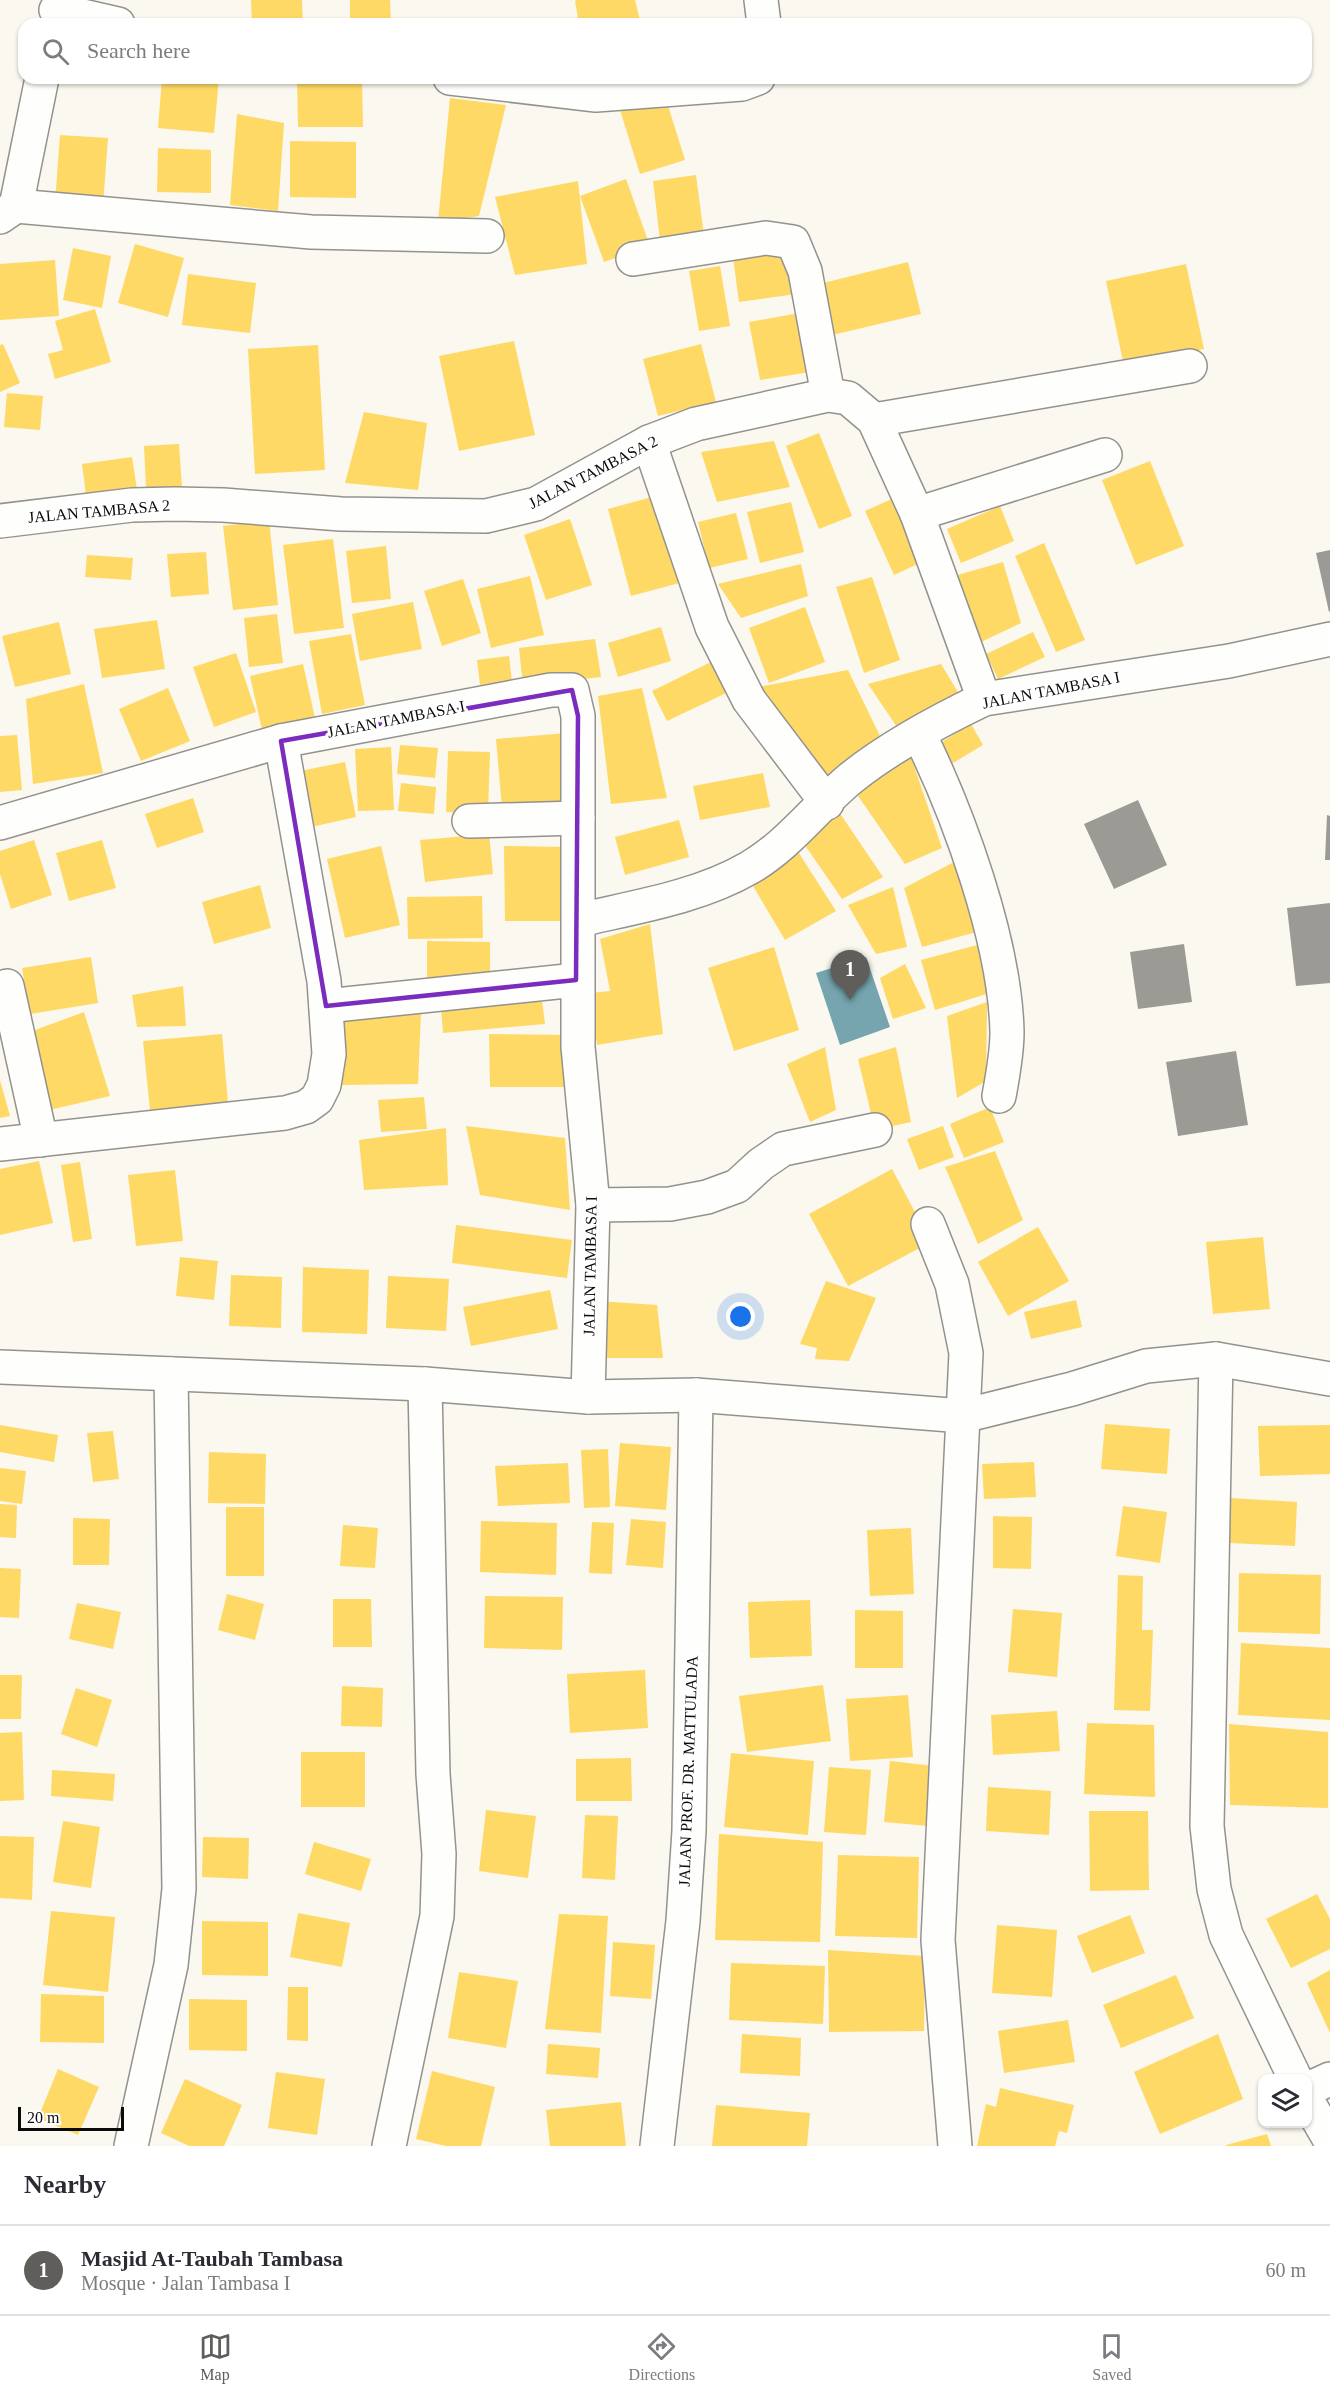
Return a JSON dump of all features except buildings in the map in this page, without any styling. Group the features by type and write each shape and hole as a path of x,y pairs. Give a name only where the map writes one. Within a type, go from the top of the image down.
{"street":[{"path":"761,0 763,18"},
{"path":"56,11 89,18"},
{"path":"40,84 8,212 311,232 487,236"},
{"path":"502,84 596,95 717,84"},
{"path":"633,260 766,238 793,242 805,272 828,395 848,398 874,420 917,514 984,699"},
{"path":"874,420 1190,366"},
{"name":"JALAN TAMBASA 2","path":"0,521 132,505 175,504 223,505 341,514 486,516 536,504 649,442 696,424 828,395"},
{"path":"649,442 712,627 749,699 827,802"},
{"path":"917,514 1105,455"},
{"name":"JALAN TAMBASA I","path":"579,920 731,878 767,854 858,773 919,734 984,699 1228,661 1330,639"},
{"name":"JALAN TAMBASA I","path":"0,823 280,741 551,690 572,690 578,716 579,920 576,980 579,1058 593,1205 588,1396"},
{"path":"919,734 940,776 971,863 993,939 1007,1031 1006,1061 999,1096"},
{"path":"0,1144 285,1113 306,1107 317,1099 324,1085 330,1054 324,981 280,741"},
{"path":"469,821 578,818"},
{"path":"326,1006 576,980"},
{"path":"7,986 41,1140"},
{"path":"593,1205 670,1204 707,1197 737,1186 760,1164 783,1149 875,1130"},
{"path":"928,1224 952,1284 966,1353 938,1940 956,2146"},
{"path":"1216,1359 1207,1826 1214,1889 1226,1935 1293,2074"},
{"path":"0,1367 425,1384 588,1396 696,1395 963,1416 1072,1389 1146,1365 1216,1359 1330,1379"},
{"path":"131,2146 171,1965 178,1889 171,1374"},
{"path":"389,2146 438,1916 439,1854 433,1774 425,1384"},
{"name":"JALAN PROF. DR. MATTULADA","path":"657,2146 683,1921 689,1831 696,1395"},
{"path":"1312,2087 1330,2079"},
{"path":"1312,2109 1330,2140"}],"highlighted area":[{"path":"572,690 578,716 576,980 326,1006 281,741"}],"place":[{"name":"Masjid At-Taubah Tambasa","path":"850,1000"}]}
